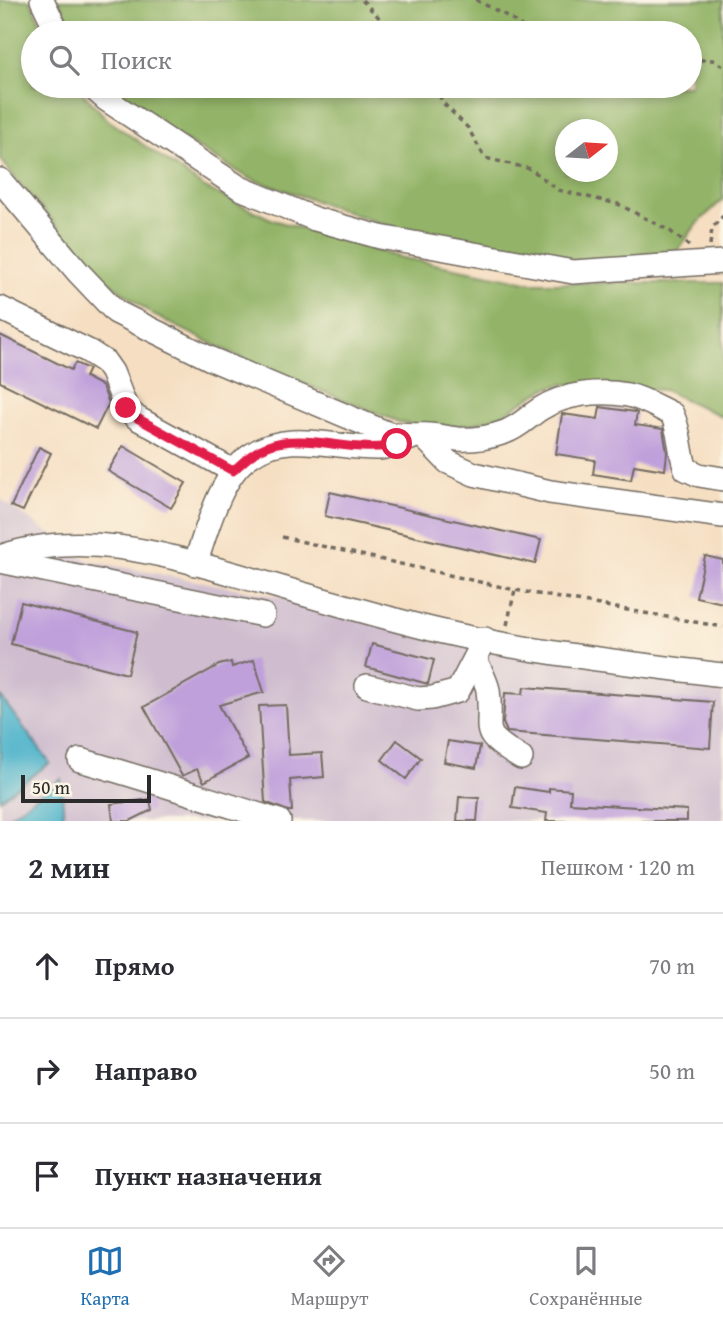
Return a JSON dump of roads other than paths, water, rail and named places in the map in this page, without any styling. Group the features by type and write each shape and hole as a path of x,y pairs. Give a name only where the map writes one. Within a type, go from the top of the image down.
{"street":[{"path":"42,0 52,21"},
{"path":"105,98 240,188 315,219 380,237 573,272 715,262"},
{"path":"0,180 78,272 116,312 211,359 389,434 459,439 481,437 517,427 540,409 565,398 585,393 629,395 673,414 679,430 686,469 699,475 723,479"},
{"path":"0,308 105,362 112,372 126,408 137,418 233,471"},
{"path":"195,564 233,471 250,455 271,445 314,443 383,448 422,435"},
{"path":"422,435 448,462 474,474 550,492 723,516"},
{"path":"0,559 45,545 131,548 428,628 488,647 723,675"},
{"path":"0,559 263,615"},
{"path":"368,685 418,699 458,691 488,647"},
{"path":"488,647 488,729 495,742 520,758"},
{"path":"80,760 279,821"}],"water":[{"path":"0,696 50,763 0,799"},
{"path":"61,779 64,821 2,821"}]}
